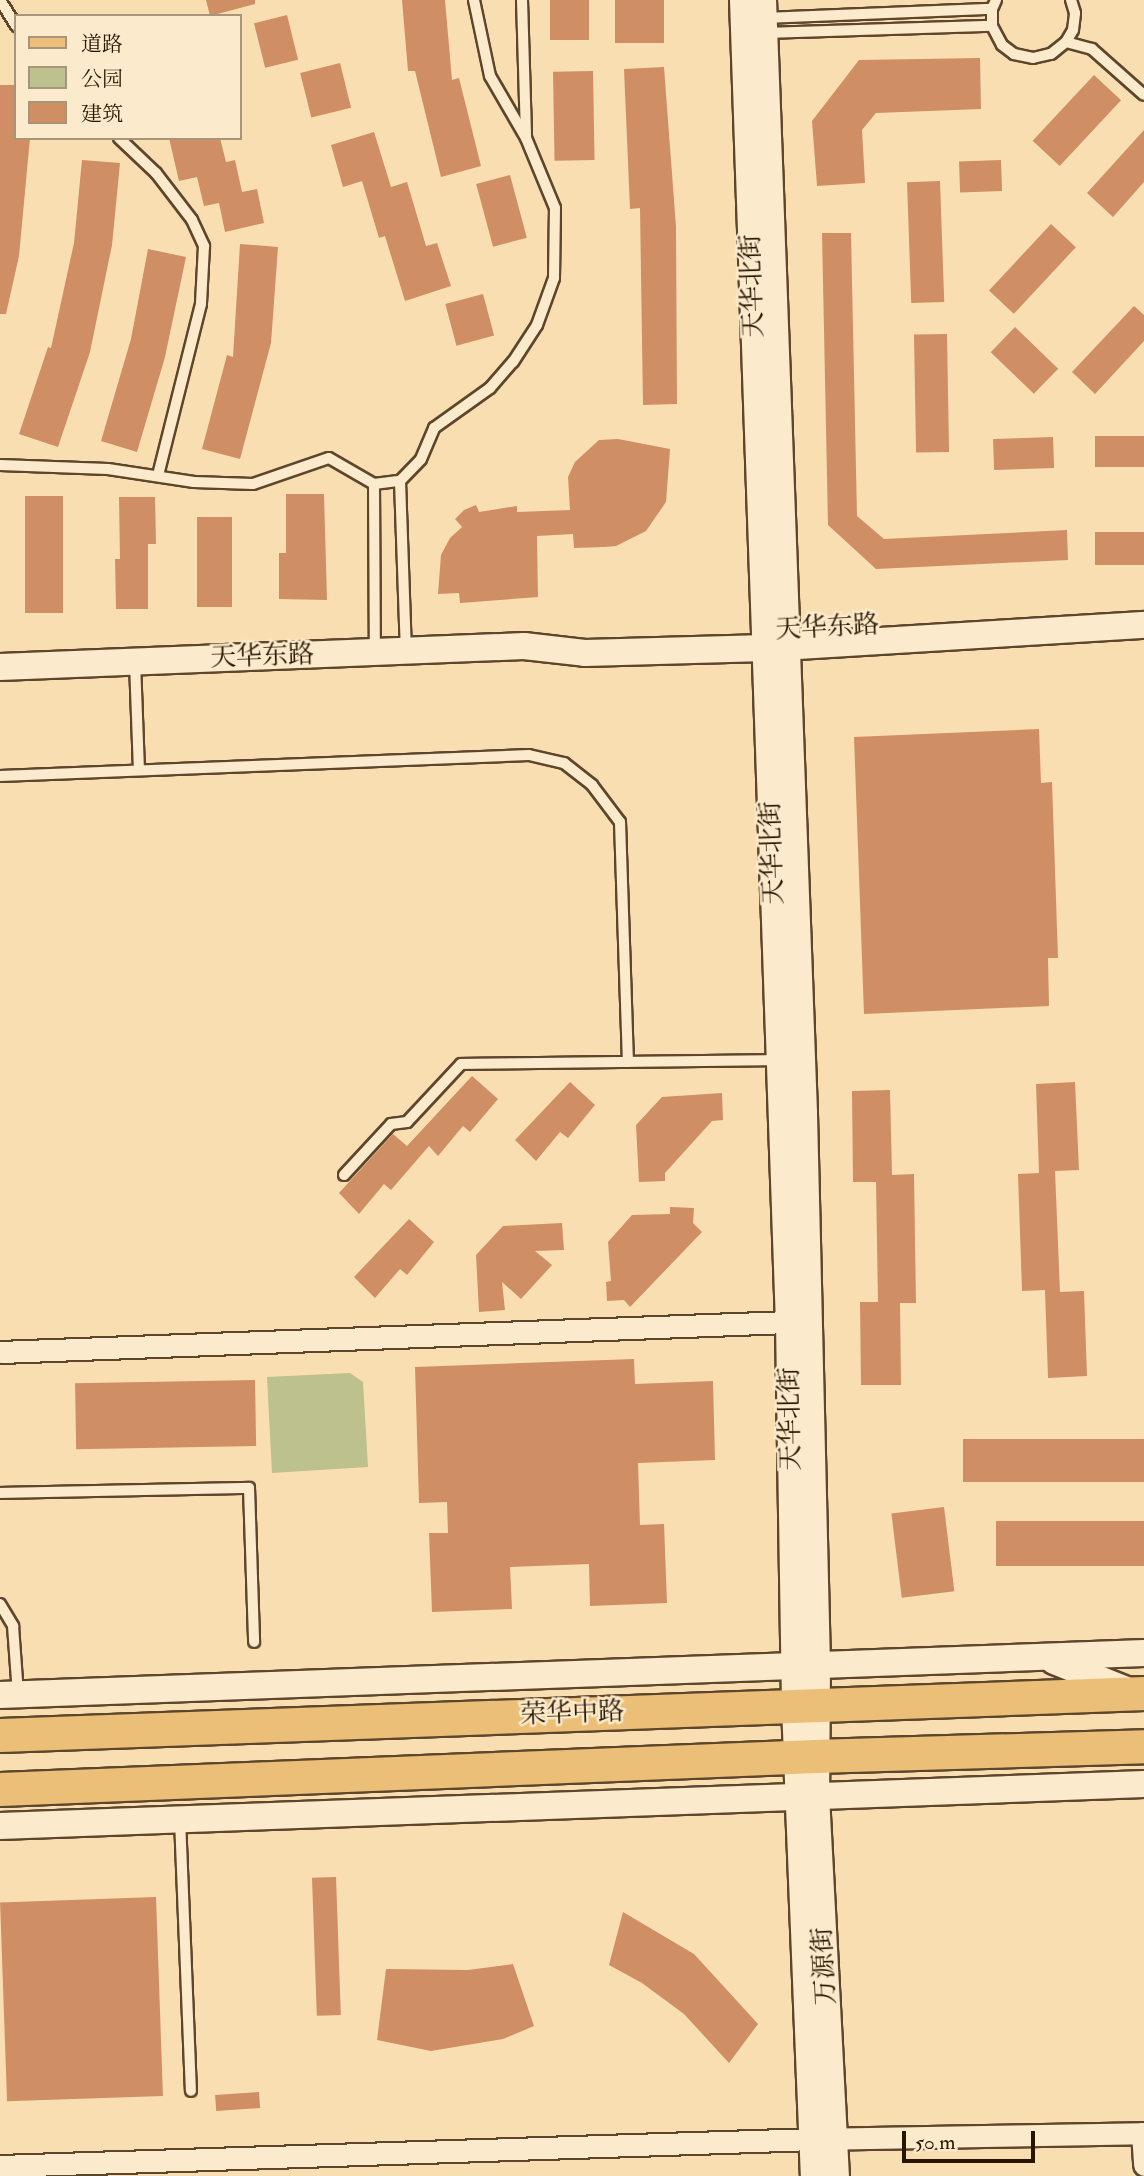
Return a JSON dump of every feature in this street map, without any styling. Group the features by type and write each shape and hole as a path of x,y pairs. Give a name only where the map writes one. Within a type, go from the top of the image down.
{"main road":[{"name":"荣华中路","path":"3,1734 1139,1693"},
{"name":"荣华中路","path":"0,1789 1144,1746"}],"street":[{"name":"天华北街","path":"754,17 776,639 804,1101 805,1665"},
{"name":"天华东路","path":"0,667 524,646 584,653 776,639 946,622 1005,632 1144,625"},
{"name":"天华北街","path":"776,639 780,1060 805,1665 806,1757"},
{"path":"0,1352 789,1322"},
{"path":"9,1694 1144,1653"},
{"path":"1043,1657 1139,1693"},
{"name":"万源街","path":"806,1757 823,2138 814,2176"},
{"path":"473,1770 541,1805"},
{"path":"0,1826 1144,1784"},
{"path":"0,2166 823,2138 1142,2133 1144,2165"},
{"name":"万源街","path":"823,2138 836,2176"}],"lane":[{"path":"0,0 14,23"},
{"path":"0,466 108,469 194,482 253,484 329,458 374,484 400,481 421,459 434,428 490,388 513,362 537,325 554,278 555,208 526,138 490,76 474,0"},
{"path":"522,0 526,138"},
{"path":"754,17 994,4 992,26 1002,45 1014,54 1033,58 1051,54 1066,42 1073,30 1075,13 1071,0"},
{"path":"754,17 992,26"},
{"path":"1066,42 1092,49 1144,95"},
{"path":"121,140 156,173 192,220 204,246 201,304 158,475"},
{"path":"400,481 406,651"},
{"path":"374,484 375,652"},
{"path":"135,662 139,770"},
{"path":"0,776 528,755 564,763 592,785 620,822 628,1062"},
{"path":"344,1175 391,1124 407,1122 461,1064 780,1060"},
{"path":"0,1493 249,1488 254,1643"},
{"path":"0,1604 13,1626 9,1694"},
{"path":"180,1819 191,2091"}],"green space":[{"path":"350,1373 363,1382 368,1467 272,1473 267,1377"}],"building":[{"path":"206,0 255,0 255,4 210,14"},
{"path":"402,0 445,0 452,80 459,78 481,166 441,177 415,71 408,71"},
{"path":"550,0 589,0 589,40 550,40"},
{"path":"615,0 664,0 664,43 615,43"},
{"path":"287,15 298,60 265,68 254,23"},
{"path":"980,58 981,109 876,113 862,130 865,183 817,186 812,121 859,60"},
{"path":"340,63 351,108 311,118 300,73"},
{"path":"664,67 676,227 677,404 643,405 640,208 630,209 624,69"},
{"path":"593,71 595,160 555,161 553,72"},
{"path":"1094,75 1121,100 1060,166 1033,141"},
{"path":"0,85 14,85 14,140 30,140 19,256 6,314 0,314"},
{"path":"1144,130 1144,182 1113,217 1087,193"},
{"path":"374,132 391,187 407,182 426,246 437,243 451,286 405,301 385,236 379,238 362,181 343,187 331,145"},
{"path":"169,140 220,140 226,162 235,160 242,192 257,189 264,223 225,232 219,203 204,206 197,177 179,181"},
{"path":"82,160 120,163 112,245 90,352 58,447 19,434 48,347 51,348 74,243"},
{"path":"1001,160 1002,191 960,192 959,161"},
{"path":"510,175 527,238 493,247 476,184"},
{"path":"940,181 944,302 911,303 907,182"},
{"path":"1051,224 1076,247 1014,314 989,291"},
{"path":"822,233 851,233 857,516 884,539 1067,530 1068,560 876,569 828,525"},
{"path":"240,244 278,247 271,343 240,459 202,449 227,355 233,357"},
{"path":"148,249 186,257 165,357 137,452 101,441 131,339"},
{"path":"483,294 494,336 456,346 445,304"},
{"path":"1134,306 1144,315 1144,341 1095,394 1072,372"},
{"path":"1015,327 1058,369 1034,394 991,352"},
{"path":"947,334 949,452 916,453 914,335"},
{"path":"1095,436 1144,436 1144,467 1095,467"},
{"path":"1053,437 1054,468 994,470 993,439"},
{"path":"618,439 670,449 666,502 646,531 616,546 604,547 574,548 573,534 537,536 538,597 460,603 459,593 438,594 441,555 450,538 462,527 455,519 464,510 476,505 479,512 517,506 517,512 570,510 568,477 575,462 599,440"},
{"path":"286,494 324,494 327,600 279,599 279,553 286,553"},
{"path":"25,496 63,496 63,613 25,613"},
{"path":"119,497 155,497 156,544 148,544 148,609 116,609 115,559 120,559"},
{"path":"197,517 232,517 232,607 197,607"},
{"path":"1095,532 1144,532 1144,565 1095,565"},
{"path":"1039,729 1041,783 1052,782 1058,958 1048,958 1049,1006 864,1014 854,737"},
{"path":"472,1076 498,1099 470,1132 463,1126 438,1156 429,1146 391,1190 384,1184 359,1214 339,1193 393,1134 407,1146"},
{"path":"570,1082 595,1105 568,1138 560,1132 536,1161 515,1140"},
{"path":"1075,1082 1079,1170 1055,1171 1060,1292 1084,1291 1087,1376 1048,1378 1045,1290 1022,1291 1018,1174 1039,1173 1036,1084"},
{"path":"890,1090 892,1175 914,1174 916,1303 900,1303 901,1385 861,1385 860,1302 878,1302 876,1182 853,1182 852,1091"},
{"path":"722,1093 723,1120 712,1121 665,1173 665,1181 639,1182 636,1125 662,1097"},
{"path":"670,1207 694,1208 693,1223 702,1232 630,1307 624,1300 607,1301 606,1282 611,1281 608,1242 632,1215 670,1214"},
{"path":"409,1219 434,1242 407,1275 400,1269 375,1298 354,1277"},
{"path":"562,1223 564,1250 535,1251 552,1265 521,1299 502,1282 505,1310 479,1312 476,1255 503,1226"},
{"path":"634,1359 635,1384 713,1381 715,1460 638,1463 640,1525 664,1524 667,1603 590,1606 589,1564 510,1567 512,1609 432,1612 429,1533 448,1533 447,1502 419,1503 415,1367"},
{"path":"255,1380 256,1446 76,1449 75,1383"},
{"path":"963,1439 1144,1439 1144,1482 963,1482"},
{"path":"944,1507 954,1591 902,1598 891,1513"},
{"path":"996,1521 1144,1521 1144,1566 996,1566"},
{"path":"336,1877 341,2015 317,2016 312,1878"},
{"path":"156,1897 163,2096 7,2101 0,1902"},
{"path":"623,1912 694,1954 758,2024 729,2063 684,2014 642,1983 609,1965"},
{"path":"513,1964 534,2026 503,2039 431,2051 377,2040 386,1969 468,1970"},
{"path":"259,2092 260,2108 216,2111 215,2095"}]}
